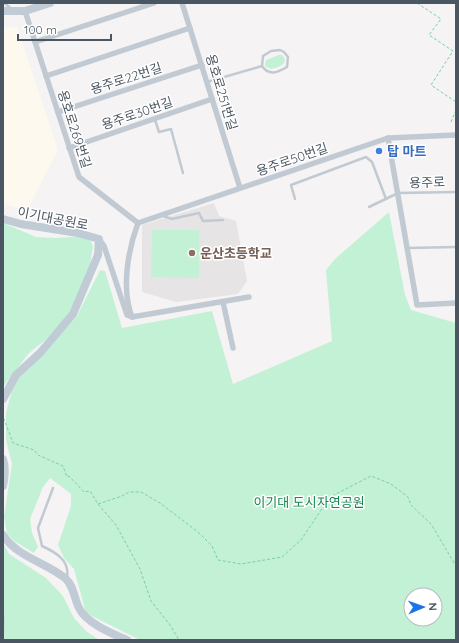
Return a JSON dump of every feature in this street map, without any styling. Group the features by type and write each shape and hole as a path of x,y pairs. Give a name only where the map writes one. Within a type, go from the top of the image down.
{"street":[{"path":"3,11 25,11 50,3"},
{"path":"35,42 154,3"},
{"name":"용호로251번길","path":"182,3 240,188"},
{"name":"용호로269번길","path":"25,11 79,177 138,223"},
{"path":"46,76 190,28"},
{"name":"용주로22번길","path":"58,112 202,65"},
{"name":"용주로30번길","path":"70,148 212,99"},
{"name":"용주로50번길","path":"138,223 388,138 456,136"},
{"path":"388,138 417,305 456,303"},
{"name":"이기대공원로","path":"3,219 21,224 78,233 99,239 98,255 73,314 40,353 16,375 3,399"},
{"path":"132,318 128,308 127,271 131,242 138,223"},
{"path":"99,239 104,246 127,315 132,318 249,297"},
{"path":"223,302 233,348"},
{"path":"3,459 5,465 5,478 3,486"},
{"path":"3,535 9,544 26,556 66,579 74,592 79,609 86,617 100,628 127,640"}],"lane":[{"path":"4,3 15,11"},
{"path":"280,50 288,57 286,67 279,72 270,73 265,71 262,66 263,56 271,51 280,50"},
{"path":"207,83 262,66"},
{"path":"155,119 159,132 171,129 183,173"},
{"path":"295,199 291,184 366,157 372,162 386,199"},
{"name":"용주로","path":"398,193 456,192"},
{"path":"370,207 398,193"},
{"path":"161,215 172,219 199,213 203,221 223,220"},
{"path":"407,248 456,247"},
{"path":"53,488 38,528 42,546 56,553 64,562 68,570 66,579"},
{"path":"3,615 3,629"}],"path":[{"path":"417,3 441,19 429,35 453,51 432,85 456,102"},
{"path":"451,122 456,110"},
{"path":"3,419 13,444 34,450 38,454 63,466 67,477 69,476 84,492 90,491 98,504 116,525 140,569 151,602 170,625 179,640"},
{"path":"98,504 130,492 141,492 160,503 198,532 212,546 218,560 241,564 282,557 301,540 330,497 371,476 391,484 408,497 411,506 431,524 456,566"}],"shaded area":[{"path":"17,27 58,150 27,211 3,204 3,28"},
{"name":"운산초등학교","path":"214,203 219,216 236,221 247,281 238,294 176,302 142,292 142,225"}],"green space":[{"path":"282,55 285,59 282,65 271,69 265,66 266,60"},
{"name":"이기대 도시자연공원","path":"389,212 405,295 411,310 456,323 456,640 140,640 86,613 74,569 64,558 58,545 71,506 71,494 50,478 43,487 30,519 32,533 38,547 34,553 14,541 7,533 4,517 12,464 6,440 6,413 12,390 19,376 77,316 100,270 105,271 122,328 212,311 233,384 332,341 326,270 335,259"},
{"path":"3,223 36,237 56,238 88,236 93,246 90,265 70,315 44,341 29,353 3,387"},
{"path":"152,230 199,230 199,278 151,277"},
{"path":"3,543 9,554 46,578 63,596 74,618 86,631 99,640 3,640"}],"place":[{"name":"탑 마트","path":"379,151"},
{"name":"운산초등학교","path":"192,253"}]}
